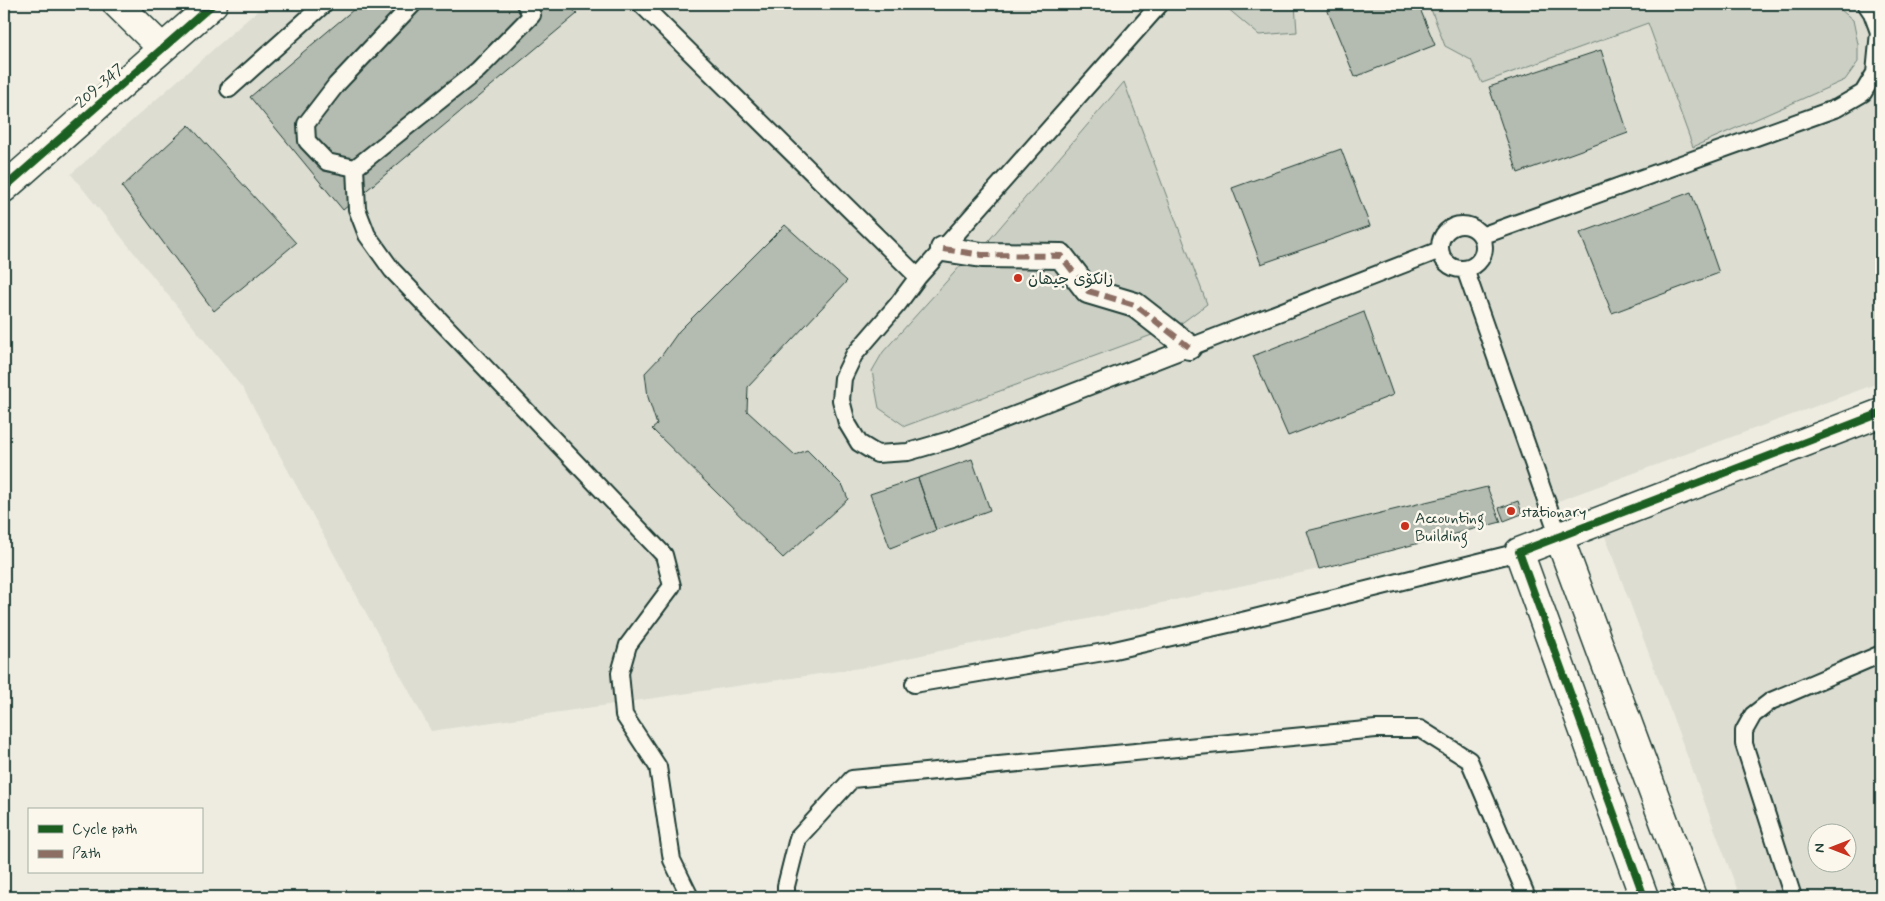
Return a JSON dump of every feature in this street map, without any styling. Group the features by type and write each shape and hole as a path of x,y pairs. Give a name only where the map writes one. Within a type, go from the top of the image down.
{"street":[{"path":"117,4 162,48"},
{"name":"209-347","path":"4,188 213,4"},
{"path":"943,249 982,254 1061,256 1088,291 1135,305 1189,347"},
{"path":"1644,897 1519,552 1881,413"},
{"path":"1559,537 1692,897"}],"lane":[{"path":"229,89 324,4"},
{"path":"355,168 327,162 307,141 306,124 336,85 414,4"},
{"path":"355,168 478,70 532,15 525,4"},
{"path":"641,4 918,277"},
{"path":"1160,4 918,277 898,304 854,355 843,378 841,400 847,423 859,443 877,454 908,452 953,439 1440,250"},
{"path":"1480,236 1813,117 1837,108 1863,93 1875,73 1879,32 1872,13 1866,4"},
{"path":"355,168 357,208 367,235 392,270 664,555 672,586 628,645 620,673 624,715 658,767 672,860 690,897"},
{"path":"1454,226 1469,226 1476,230 1480,236 1483,243 1482,257 1472,267 1458,269 1446,262 1440,250 1440,243 1443,236 1454,226"},
{"path":"1465,269 1559,537"},
{"path":"914,684 1119,649 1246,620 1519,552"},
{"path":"1792,897 1744,744 1744,731 1753,715 1771,701 1881,654"},
{"path":"786,897 786,886 798,838 852,778 1376,729 1420,729 1469,760 1527,897"}],"shaded area":[{"name":"زانکۆی جیھان","path":"265,4 1881,4 1881,382 1504,521 1319,569 866,667 431,731 244,390 71,174"},
{"path":"1225,4 1295,4 1297,32 1259,35 1226,7"},
{"path":"1429,4 1834,4 1853,20 1858,44 1858,62 1845,80 1693,147 1648,23 1482,83 1471,60 1445,46"},
{"path":"1124,82 1207,304 1175,328 1094,286 1071,250 984,246"},
{"path":"963,263 1057,264 1080,295 1160,332 905,426 879,408 872,371 883,352"},
{"path":"1881,425 1881,897 1740,897 1603,531"}],"building":[{"path":"360,4 568,4 577,14 343,210 250,97"},
{"path":"1325,4 1418,4 1435,45 1355,77"},
{"path":"1601,50 1628,133 1518,173 1489,87"},
{"path":"189,125 296,243 214,311 122,187"},
{"path":"1341,149 1370,226 1261,264 1232,188"},
{"path":"1691,192 1719,273 1612,313 1580,233"},
{"path":"785,225 847,281 748,387 747,411 795,455 807,450 843,486 848,499 783,558 652,429 657,425 648,397 645,373 662,355 679,331"},
{"path":"1364,312 1393,395 1288,436 1253,356"},
{"path":"972,459 990,510 936,530 918,478"},
{"path":"918,478 936,530 890,548 870,494"},
{"name":"Accounting Building","path":"1487,487 1501,522 1319,569 1307,531"},
{"name":"stationary","path":"1518,501 1522,514 1504,521 1499,508"}],"marked path":[{"path":"943,249 982,255 1061,256 1088,291 1135,305 1189,347"}],"cycle path":[{"path":"4,188 213,4"},
{"path":"1644,897 1519,552 1881,413"}],"place":[{"name":"زانکۆی جیھان","path":"1018,278"},
{"name":"stationary","path":"1511,511"},
{"name":"Accounting Building","path":"1405,526"}]}
